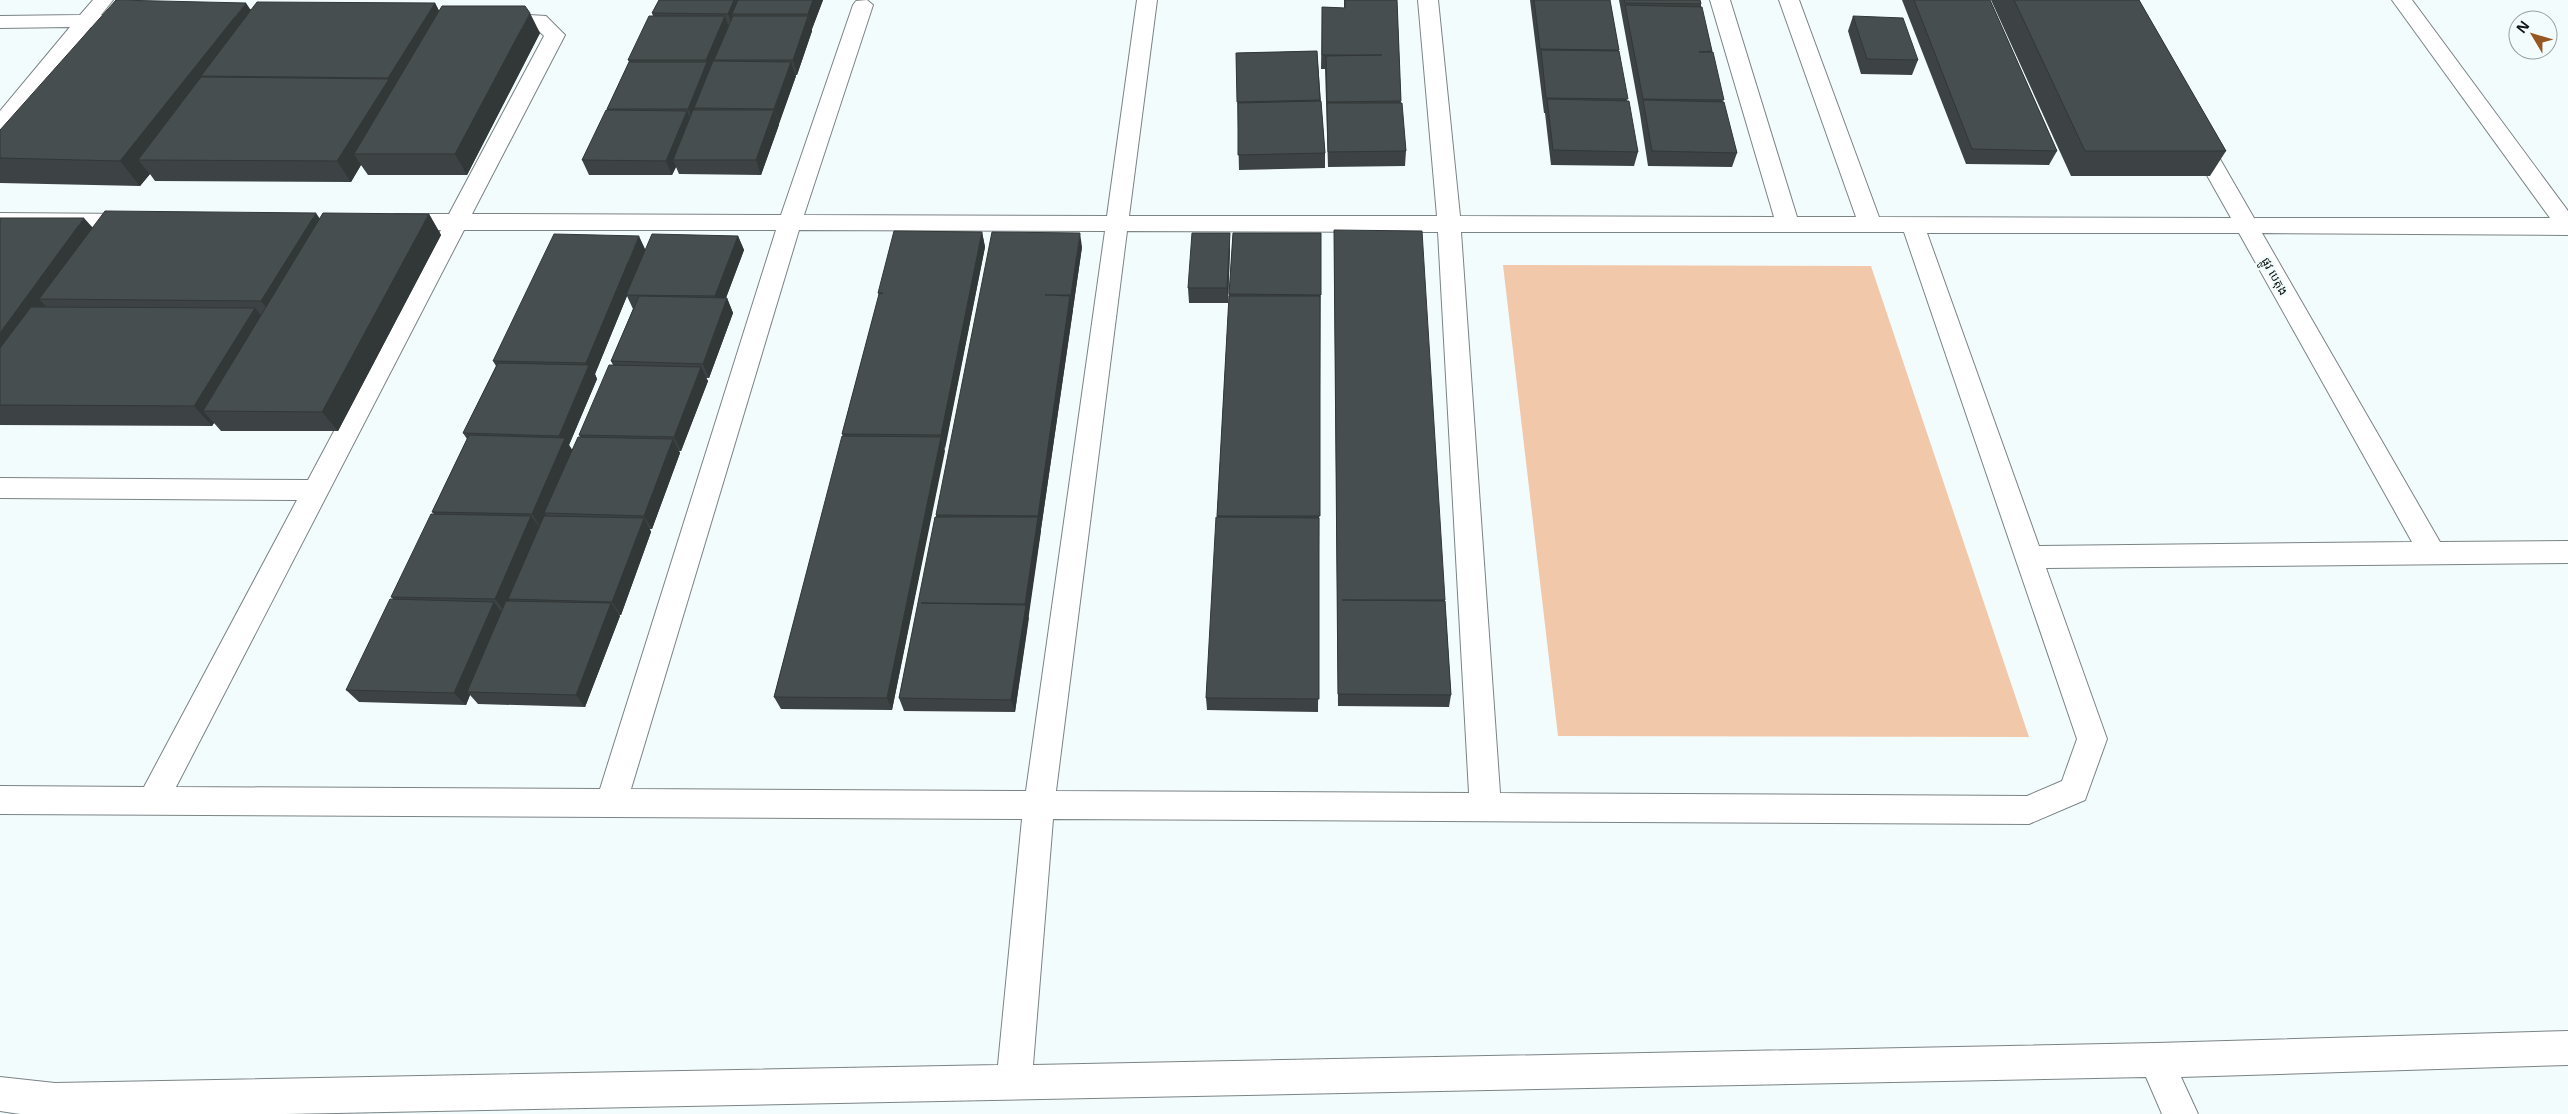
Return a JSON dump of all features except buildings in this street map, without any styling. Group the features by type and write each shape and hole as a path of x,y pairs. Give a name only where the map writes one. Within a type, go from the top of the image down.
{"street":[{"path":"0,125 103,0"},
{"path":"1014,1082 1038,805 1147,0"},
{"path":"1428,0 1449,224 1485,807"},
{"path":"1720,0 1788,224"},
{"path":"1789,0 1870,224"},
{"path":"2402,0 2568,226"},
{"path":"611,803 790,222 863,5"},
{"path":"154,800 555,35 539,20 472,19"},
{"path":"0,22 155,21"},
{"name":"ផ្លូវ បេតុង","path":"2188,121 2431,552"},
{"path":"0,221 159,222"},
{"path":"377,222 2568,226"},
{"path":"0,800 2029,810 2074,790 2092,739 1913,224"},
{"path":"0,488 316,490"},
{"path":"2029,557 2568,552"},
{"path":"0,1094 55,1101 2156,1060 2568,1048"},
{"path":"2156,1060 2180,1114"}],"shaded area":[{"path":"1503,265 1871,266 2029,737 1558,736"}]}
